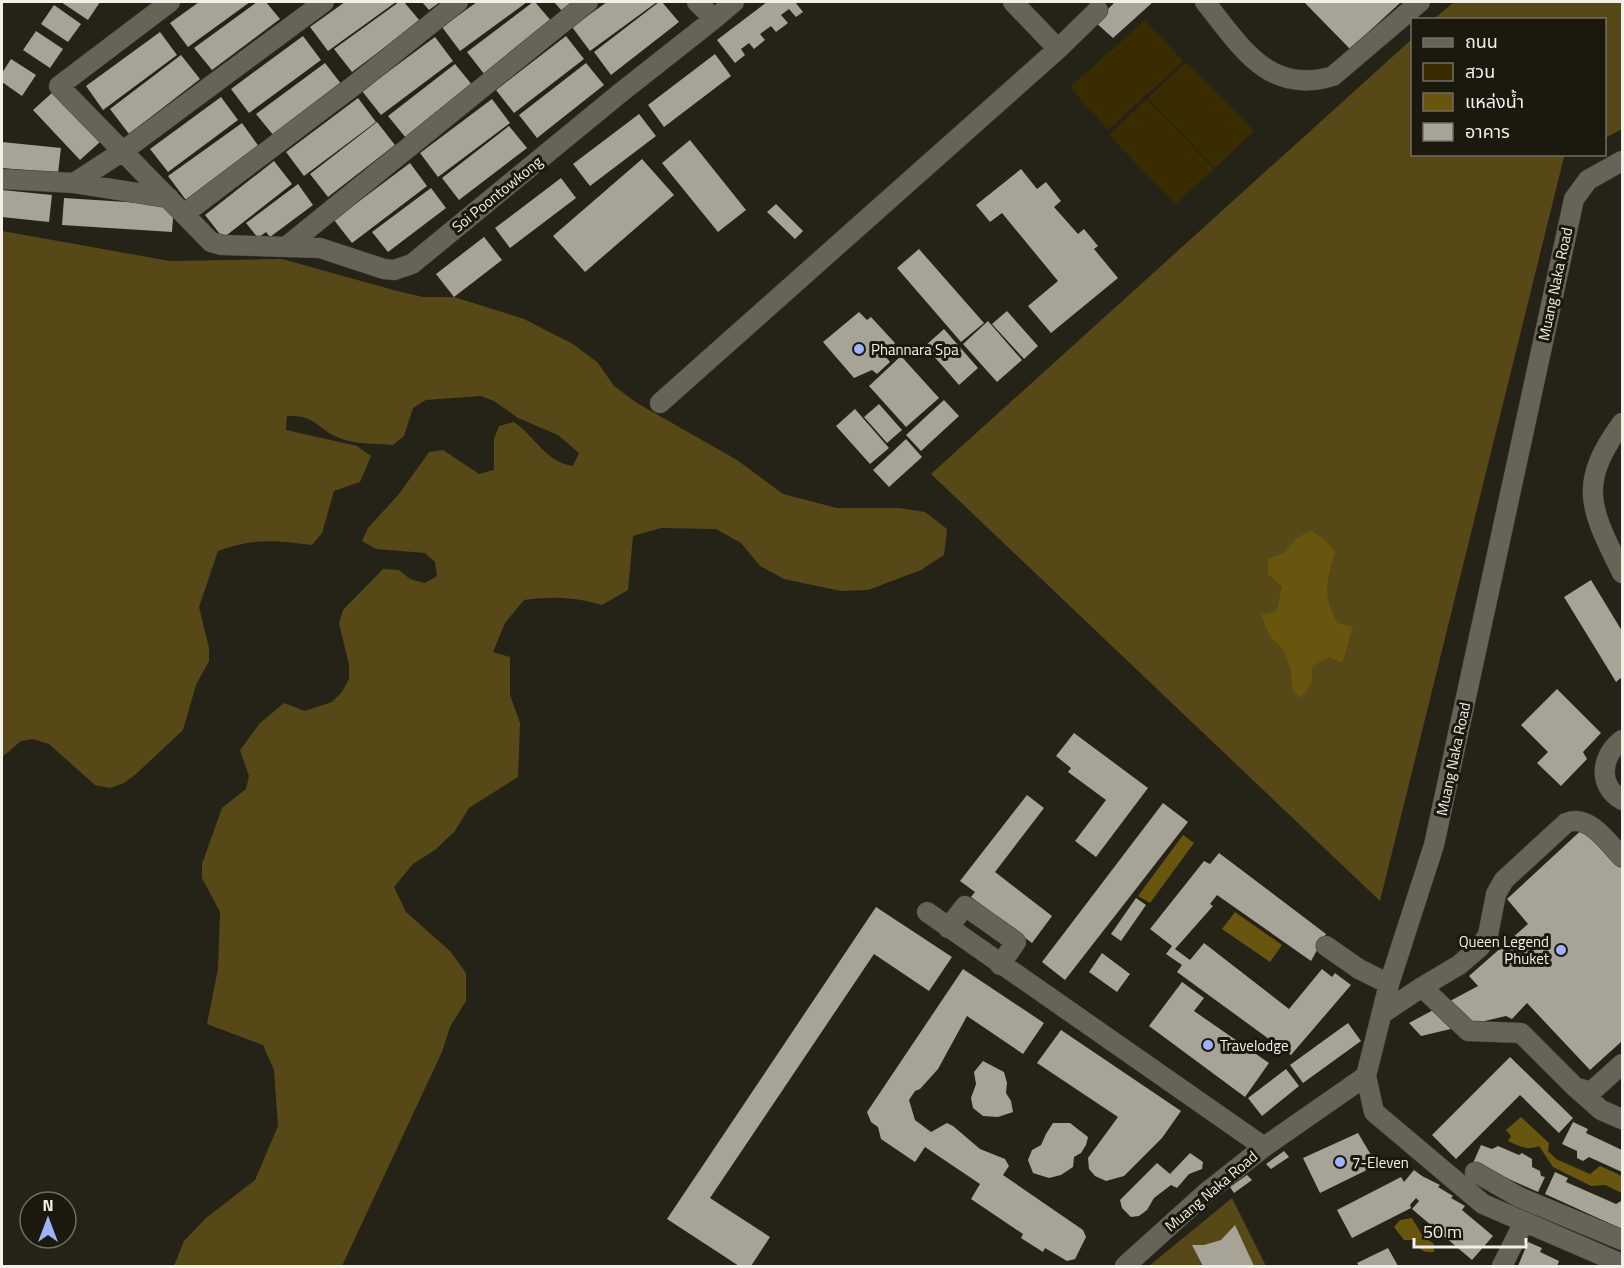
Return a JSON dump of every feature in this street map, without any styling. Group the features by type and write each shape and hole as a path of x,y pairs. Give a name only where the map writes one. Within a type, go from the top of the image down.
{"street":[{"path":"170,2 59,86 184,214 352,87 458,2"},
{"path":"74,183 123,151 324,2"},
{"path":"287,246 588,2"},
{"path":"697,2 714,20"},
{"name":"Soi Poontowkong","path":"184,214 211,242 222,245 320,248 384,269 394,270 412,264 734,2"},
{"path":"1013,2 1058,49"},
{"path":"1205,2 1250,57 1264,69 1290,78 1315,81 1333,76 1420,2"},
{"path":"660,403 1058,49 1098,10"},
{"name":"Muang Naka Road","path":"1125,1266 1207,1192 1264,1147 1366,1076 1389,984 1434,845 1574,199 1588,180 1623,161"},
{"path":"2,179 74,183 169,198"},
{"path":"1623,423 1605,446 1593,480 1592,495 1600,528 1623,573"},
{"path":"1623,740 1614,746 1604,766 1609,788 1623,800"},
{"path":"1383,1013 1458,965 1480,947 1488,935 1496,894 1504,880 1566,822 1573,819 1581,820 1595,828 1623,857"},
{"path":"948,928 964,906 1016,942 1000,965"},
{"path":"927,912 1264,1147"},
{"path":"1326,946 1359,969 1389,984"},
{"path":"1422,987 1468,1031 1521,1033 1575,1088 1601,1110 1623,1119"},
{"path":"1575,1088 1591,1092 1623,1064"},
{"path":"1366,1076 1374,1112 1483,1204 1623,1264"},
{"path":"1475,1172 1519,1197 1623,1240"},
{"path":"1502,1266 1524,1222"}],"green space":[{"path":"1145,20 1183,61 1108,130 1070,87"},
{"path":"1186,62 1254,131 1215,168 1148,98"},
{"path":"1147,99 1214,169 1175,204 1109,135"}],"shaded area":[{"path":"1454,2 1622,2 1622,129 1606,137 1606,18 1435,18"},
{"path":"1411,40 1411,156 1566,156 1564,157 1380,901 931,474"},
{"path":"2,231 170,261 282,259 423,297 454,297 524,319 573,344 598,363 614,386 637,403 737,460 783,494 837,508 899,508 925,512 947,529 944,555 921,570 868,590 841,591 784,579 760,566 741,543 716,529 661,528 633,536 628,590 602,605 563,598 524,600 505,623 493,652 510,657 510,695 520,723 518,777 469,808 455,831 435,850 413,864 394,887 406,912 450,951 466,973 466,1001 450,1027 442,1052 342,1266 174,1266 184,1241 206,1218 255,1180 278,1126 274,1070 263,1045 207,1024 218,969 220,912 202,878 202,864 222,808 246,789 249,776 240,750 260,723 284,703 305,711 332,702 342,692 349,679 349,665 339,623 343,610 383,569 399,570 410,579 425,583 437,576 435,562 425,553 376,549 362,541 368,528 399,494 429,452 443,450 479,474 494,470 494,439 499,426 514,422 555,460 563,464 573,466 579,453 558,435 518,418 494,401 481,396 426,400 413,408 404,436 393,445 343,440 304,417 287,416 286,430 357,446 371,456 360,482 334,491 322,533 312,545 265,541 218,551 199,607 209,648 209,661 196,685 183,730 136,774 124,783 110,788 95,785 49,744 33,739 21,741 2,757"},
{"path":"1232,1198 1266,1266 1149,1266"}],"water":[{"path":"1311,530 1335,551 1328,579 1327,595 1337,623 1353,627 1342,663 1330,657 1312,666 1312,682 1301,698 1293,690 1285,652 1270,636 1261,615 1277,611 1282,587 1268,574 1268,559 1282,554 1297,538"},
{"path":"1183,835 1194,843 1150,903 1138,896"},
{"path":"1235,912 1282,945 1270,962 1222,929"},
{"path":"1521,1117 1549,1143 1548,1151 1556,1159 1590,1174 1600,1166 1622,1176 1622,1193 1605,1185 1591,1186 1553,1167 1539,1146 1527,1148 1508,1141 1511,1136 1506,1130"},
{"path":"1412,1218 1422,1235 1434,1244 1434,1252 1421,1250 1413,1240 1404,1240 1394,1227 1400,1220"}],"building":[{"path":"61,2 100,2 88,20"},
{"path":"199,2 250,2 188,47 170,23"},
{"path":"257,2 266,2 280,19 212,70 194,48"},
{"path":"345,2 396,2 328,51 310,27"},
{"path":"399,2 404,2 420,21 352,72 334,49"},
{"path":"422,2 440,2 429,10"},
{"path":"477,2 527,2 460,51 442,27"},
{"path":"533,2 552,22 485,75 467,52"},
{"path":"554,2 574,2 562,11"},
{"path":"607,2 657,2 590,51 572,27"},
{"path":"662,2 679,22 611,75 594,52"},
{"path":"767,2 795,2 803,12 796,17 789,9 781,15 788,23 776,32 771,26 760,34 765,40 754,49 749,43 741,49 745,55 735,63 717,40"},
{"path":"1115,2 1153,2 1113,38 1095,22"},
{"path":"1304,2 1401,2 1350,49"},
{"path":"54,5 81,24 68,42 41,24"},
{"path":"36,31 63,49 50,68 23,50"},
{"path":"160,32 177,55 103,110 86,86"},
{"path":"303,36 321,60 249,113 231,89"},
{"path":"566,36 584,59 514,113 496,90"},
{"path":"435,37 453,61 381,115 362,91"},
{"path":"715,54 731,76 664,127 648,105"},
{"path":"181,55 200,79 129,134 110,109"},
{"path":"11,59 36,75 22,96 2,82 2,73"},
{"path":"325,63 342,85 274,136 256,114"},
{"path":"586,63 604,85 537,138 519,115"},
{"path":"455,64 473,86 406,138 388,116"},
{"path":"53,92 100,142 80,160 33,110"},
{"path":"221,97 238,120 168,172 150,149"},
{"path":"358,98 376,122 304,176 286,152"},
{"path":"492,99 510,123 438,177 420,153"},
{"path":"639,114 656,136 590,186 573,164"},
{"path":"377,122 395,145 328,197 310,174"},
{"path":"242,123 260,148 186,200 168,176"},
{"path":"509,126 527,148 459,200 442,178"},
{"path":"690,140 746,210 718,232 662,163"},
{"path":"2,142 61,148 58,173 2,168"},
{"path":"642,159 674,195 585,272 553,236"},
{"path":"274,161 292,184 223,238 205,215"},
{"path":"410,163 427,186 352,243 334,220"},
{"path":"1021,169 1037,189 1046,182 1061,201 1054,207 1078,234 1084,229 1098,246 1094,249 1118,278 1051,333 1028,306 1058,281 1002,213 990,222 976,205"},
{"path":"561,178 576,198 510,248 495,228"},
{"path":"298,184 313,205 270,237 266,232 258,238 246,223"},
{"path":"431,188 446,208 388,252 372,232"},
{"path":"2,190 52,195 49,222 2,217"},
{"path":"64,198 174,205 172,232 62,225"},
{"path":"776,204 803,231 795,239 767,212"},
{"path":"484,237 502,260 454,297 436,274"},
{"path":"919,249 984,323 961,342 897,268"},
{"path":"1007,311 1038,346 1024,359 992,324"},
{"name":"Phannara Spa","path":"859,312 867,320 871,317 895,343 885,356 890,362 877,374 872,370 854,378 823,342"},
{"path":"988,321 1022,360 997,382 963,344"},
{"path":"944,329 978,368 959,385 925,346"},
{"path":"901,356 939,398 906,427 869,386"},
{"path":"944,400 959,416 921,451 906,435"},
{"path":"879,404 902,430 887,443 864,417"},
{"path":"855,409 889,448 870,464 836,426"},
{"path":"906,439 922,457 889,487 873,470"},
{"path":"1591,580 1622,631 1622,677 1616,682 1564,597"},
{"path":"1557,689 1601,733 1583,752 1587,759 1561,786 1537,763 1548,752 1521,725"},
{"path":"1074,733 1148,788 1096,857 1075,841 1106,800 1068,772 1071,768 1056,756"},
{"path":"1027,795 1044,808 995,872 1052,916 1032,943 971,897 975,892 960,881"},
{"path":"1163,803 1188,822 1065,980 1042,962"},
{"name":"Queen Legend Phuket","path":"1588,824 1622,862 1622,1041 1590,1070 1527,1003 1512,1019 1506,1016 1421,1036 1409,1023 1478,986 1469,976 1528,924 1507,899"},
{"path":"1219,853 1326,934 1311,961 1217,895 1210,904 1213,906 1175,949 1190,960 1204,943 1289,1009 1322,969 1332,977 1335,973 1351,985 1291,1055 1177,972 1182,965 1166,954 1172,946 1150,929 1204,861 1210,864"},
{"path":"1136,898 1146,905 1121,941 1111,934"},
{"path":"876,907 952,957 929,991 874,954 710,1198 770,1237 751,1266 739,1266 667,1219"},
{"path":"1102,953 1130,974 1117,992 1089,972"},
{"path":"963,969 1044,1023 1023,1054 967,1016 938,1069 909,1100 915,1120 931,1132 947,1123 980,1149 1005,1159 1009,1166 1003,1175 1083,1230 1086,1237 1075,1259 1067,1261 1045,1248 1043,1252 1021,1238 1023,1234 971,1199 980,1184 925,1147 915,1162 881,1139 878,1127 871,1122 867,1112"},
{"name":"Travelodge","path":"1182,982 1204,998 1194,1011 1269,1063 1245,1097 1149,1026"},
{"path":"1348,1023 1361,1041 1303,1083 1290,1065"},
{"path":"1061,1030 1181,1111 1162,1138 1124,1176 1106,1181 1095,1176 1089,1169 1088,1158 1118,1117 1037,1063"},
{"path":"1510,1057 1573,1118 1559,1133 1520,1095 1456,1159 1432,1135"},
{"path":"983,1061 1004,1072 1007,1083 1006,1093 1011,1101 1013,1112 998,1117 983,1116 973,1108 971,1098 976,1084 974,1072"},
{"path":"1286,1069 1299,1086 1262,1116 1248,1098"},
{"path":"1573,1122 1588,1129 1586,1133 1622,1150 1622,1172 1589,1157 1583,1161 1577,1158 1577,1151 1562,1144"},
{"path":"1053,1123 1070,1123 1088,1137 1081,1153 1074,1157 1073,1167 1061,1175 1049,1178 1033,1173 1028,1160 1032,1150 1041,1145"},
{"name":"7-Eleven","path":"1358,1133 1377,1165 1320,1193 1303,1158"},
{"path":"1481,1145 1492,1149 1498,1146 1519,1155 1522,1153 1532,1159 1532,1167 1545,1177 1538,1192 1473,1163"},
{"path":"1284,1151 1289,1157 1271,1169 1266,1164"},
{"path":"1190,1153 1203,1162 1202,1169 1189,1174 1177,1188 1171,1185 1154,1198 1147,1210 1139,1216 1131,1217 1122,1208 1120,1200 1157,1163 1170,1174"},
{"path":"1414,1170 1440,1185 1438,1187 1465,1206 1462,1210 1493,1236 1472,1260 1412,1209 1419,1201 1416,1198 1410,1205 1411,1208 1352,1238 1337,1210 1401,1177 1404,1182"},
{"path":"1555,1172 1568,1178 1566,1182 1616,1204 1622,1201 1622,1229 1545,1194"},
{"path":"1247,1175 1252,1180 1234,1193 1230,1187"},
{"path":"1235,1225 1254,1266 1203,1266 1192,1245 1204,1245 1221,1240"},
{"path":"1528,1242 1542,1248 1540,1252 1559,1261 1557,1266 1518,1266"},
{"path":"1388,1248 1398,1266 1359,1266 1357,1263"}],"place":[{"name":"Phannara Spa","path":"859,349"},
{"name":"Queen Legend Phuket","path":"1561,950"},
{"name":"Travelodge","path":"1208,1045"},
{"name":"7-Eleven","path":"1340,1162"}]}
